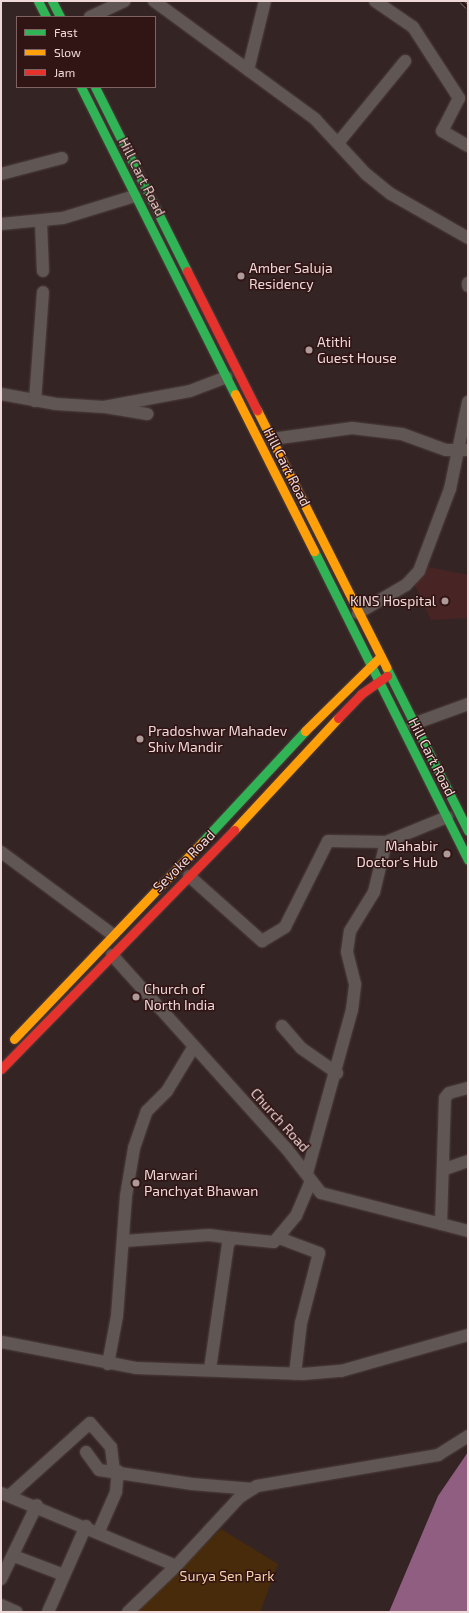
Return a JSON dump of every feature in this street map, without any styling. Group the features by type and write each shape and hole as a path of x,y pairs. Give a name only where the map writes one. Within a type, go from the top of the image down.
{"main road":[{"path":"38,1 46,16"},
{"path":"52,1 60,16"},
{"name":"Hill Cart Road","path":"81,88 377,682 468,860"},
{"name":"Hill Cart Road","path":"96,88 468,831"},
{"name":"Sevoke Road","path":"6,1047 238,804 369,664 380,658"},
{"name":"Sevoke Road","path":"1,1069 249,814 360,694 389,675"},
{"path":"238,804 249,814"},
{"path":"113,935 123,944"}],"street":[{"path":"92,16 124,1"},
{"path":"154,1 315,119 338,142 366,174 391,194 468,238"},
{"path":"248,70 265,1"},
{"path":"375,1 413,27 458,98 442,131 468,146"},
{"path":"338,142 405,61"},
{"path":"1,174 62,158"},
{"path":"1,224 41,222 135,196"},
{"path":"41,222 43,271"},
{"path":"35,401 43,292"},
{"path":"104,407 147,396 190,391 226,377"},
{"path":"1,394 35,401 104,407 147,415 147,396"},
{"path":"358,613 406,585 419,571 448,495 463,450 468,402"},
{"path":"272,439 352,428 402,434 436,448 463,450"},
{"path":"414,724 468,704"},
{"path":"189,876 262,941 285,927 328,841 386,842 446,817"},
{"path":"124,1241 209,1236 269,1244 278,1238 296,1216 309,1177 337,1073 354,994 354,974 347,944 354,921 374,892 386,842"},
{"path":"1,852 113,935"},
{"name":"Church Road","path":"112,956 309,1177 321,1193 331,1198 468,1231"},
{"path":"282,1026 300,1048 337,1073"},
{"path":"108,1364 124,1241 129,1169 147,1111 167,1090 193,1048"},
{"path":"441,1224 445,1169 445,1097 468,1088"},
{"path":"445,1169 468,1161"},
{"path":"210,1369 224,1258 233,1238"},
{"path":"278,1238 319,1253 301,1323 295,1374"},
{"path":"1,1342 108,1364 295,1374 341,1372 468,1335"},
{"path":"5,1494 90,1423 111,1447 116,1471 116,1492 99,1531"},
{"path":"86,1452 99,1470 116,1471 192,1484 253,1488 438,1455 468,1436"},
{"path":"128,1612 253,1488"},
{"path":"5,1494 99,1531 176,1566"},
{"path":"1,1579 14,1556 36,1505"},
{"path":"48,1612 86,1526"},
{"path":"14,1556 64,1575"},
{"path":"1,1605 17,1612"}],"shaded area":[{"name":"KINS Hospital","path":"428,567 468,575 468,618 431,620 415,585"},
{"path":"468,1452 468,1612 389,1612 438,1496"}],"green space":[{"name":"Surya Sen Park","path":"221,1529 278,1564 260,1612 134,1612"}],"railway":[{"path":"462,1 468,7"}],"traffic: fast":[{"path":"38,1 46,16"},
{"path":"52,1 60,16"},
{"path":"82,88 235,394"},
{"path":"96,88 187,271"},
{"path":"314,551 468,860"},
{"path":"386,667 468,831"},
{"path":"202,842 305,731"}],"traffic: slow":[{"path":"235,394 314,551"},
{"path":"257,410 386,667"},
{"path":"305,731 378,659"},
{"path":"234,830 338,718"},
{"path":"14,1039 202,842"}],"traffic: jam":[{"path":"187,271 257,410"},
{"path":"338,718 361,694 387,676"},
{"path":"1,1069 234,830"}],"place":[{"name":"Amber Saluja Residency","path":"241,276"},
{"name":"Atithi Guest House","path":"309,350"},
{"name":"KINS Hospital","path":"445,601"},
{"name":"Pradoshwar Mahadev Shiv Mandir","path":"140,739"},
{"name":"Mahabir Doctor's Hub","path":"447,854"},
{"name":"Church of North India","path":"136,997"},
{"name":"Marwari Panchyat Bhawan","path":"136,1183"}]}
